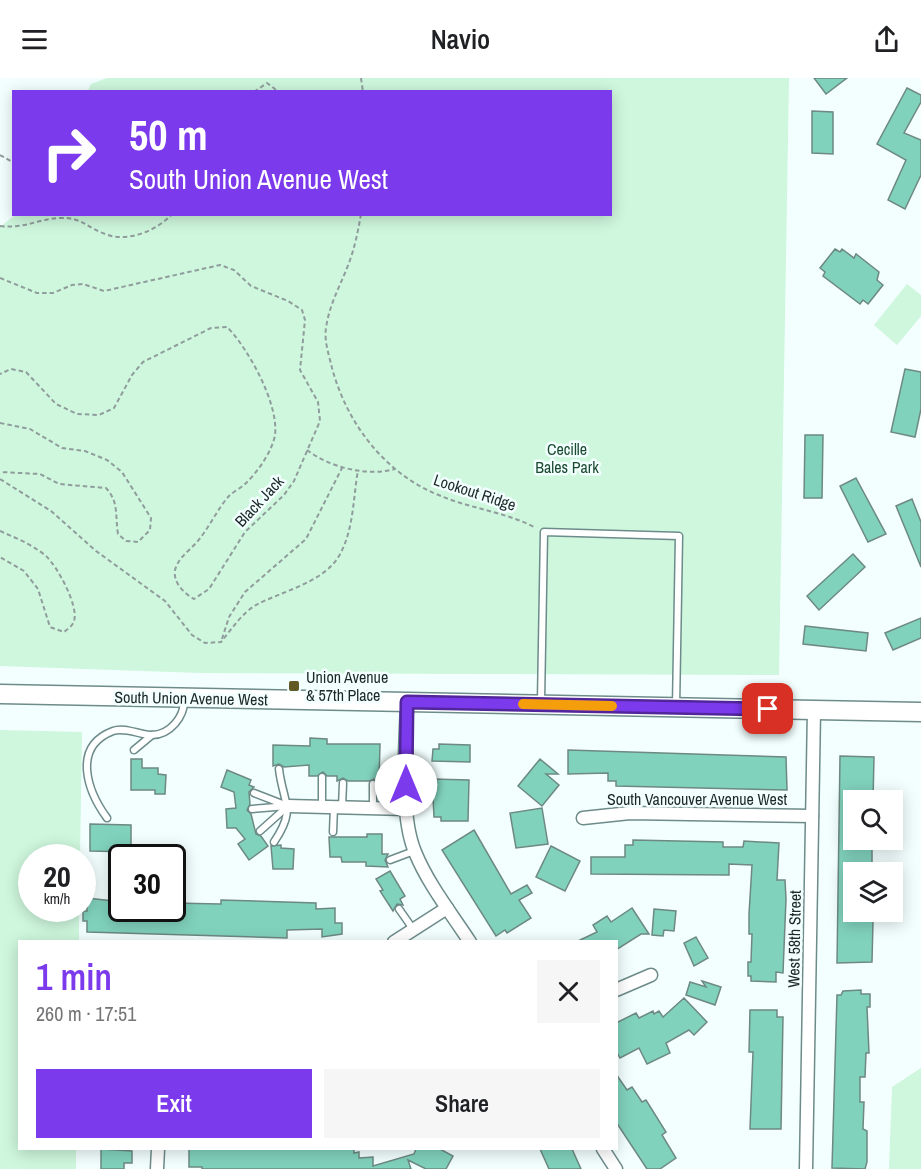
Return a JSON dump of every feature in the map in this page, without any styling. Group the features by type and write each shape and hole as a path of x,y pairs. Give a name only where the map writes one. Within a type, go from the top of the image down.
{"street":[{"name":"South Union Avenue West","path":"0,694 921,712"},
{"path":"407,702 406,809 414,851 469,940"},
{"name":"West 58th Street","path":"806,1169 814,710"},
{"path":"288,806 406,809"},
{"name":"South Vancouver Avenue West","path":"583,818 630,813 812,816"},
{"path":"397,940 447,908"},
{"path":"618,989 651,975"},
{"path":"157,1169 158,1150"},
{"path":"604,1150 616,1169"}],"lane":[{"path":"541,705 544,532 679,536 676,707"},
{"path":"107,818 94,799 87,778 91,750 98,739 115,730 152,735 164,732 176,723 184,710 184,698"},
{"path":"134,750 152,735"},
{"path":"274,842 285,826 288,806 279,770"},
{"path":"322,777 333,807 333,832"},
{"path":"333,807 343,783"},
{"path":"373,784 373,808"},
{"path":"254,793 288,806"},
{"path":"252,809 288,806"},
{"path":"260,831 288,806"},
{"path":"390,860 414,851"},
{"path":"399,909 413,929"}],"path":[{"path":"257,90 267,83 276,90"},
{"path":"0,226 18,228 58,218 79,219 108,235 130,237 156,227 170,216"},
{"name":"Lookout Ridge","path":"361,216 348,267 328,318 327,350 334,378 356,425 380,455 414,483 472,507 516,517 544,532"},
{"name":"Black Jack","path":"0,278 37,293 53,294 72,285 83,284 104,291 220,265 234,270 251,286 288,301 302,310 306,320 300,370 320,411 320,421 294,481 284,495 245,532 209,589 194,599 179,587 174,573 178,561 212,524 229,497 258,469 275,435 274,421 262,382 241,341 227,327 211,328 143,362 132,375 114,408 99,415 77,414 56,404 26,372 10,369 0,374"},
{"path":"0,423 30,429 62,448 84,451 107,460 132,484 151,518 150,530 138,542 126,541 118,534 117,505 106,488 59,484 40,474 0,472"},
{"path":"307,450 329,464 358,470 382,473 396,468"},
{"path":"221,642 229,617 244,592 306,539 344,466"},
{"path":"0,479 51,511 96,551 165,601 192,635 205,644 221,642 253,607 303,584 322,572 339,557 352,517 358,470"},
{"path":"0,531 21,540 52,563 70,599 74,617 64,632 50,627 38,589 24,571 0,557"}],"green space":[{"name":"Cecille Bales Park","path":"107,78 789,78 779,675 201,673 0,666 0,227 14,216 612,216 612,90 88,90 91,84"},
{"path":"907,284 921,295 921,316 897,345 874,325"},
{"path":"0,730 82,732 80,844 18,844 18,922 79,922 79,940 18,940 18,1150 76,1150 76,1169 0,1169"},
{"path":"921,1068 921,1169 889,1169 892,1087"}],"building":[{"path":"814,78 847,78 826,94"},
{"path":"907,88 921,95 921,102 904,133 921,140 921,175 905,209 888,200 906,160 877,144"},
{"path":"812,111 833,112 833,154 812,153"},
{"path":"835,249 840,252 842,249 854,258 856,254 879,272 877,280 883,285 868,304 863,300 860,304 823,276 825,272 820,268"},
{"path":"905,369 921,372 921,409 915,437 891,432"},
{"path":"805,435 823,435 822,498 804,498"},
{"path":"856,478 886,534 868,542 840,486"},
{"path":"912,499 921,522 921,567 896,506"},
{"path":"853,554 865,567 819,610 807,596"},
{"path":"921,618 921,638 893,650 885,633"},
{"path":"805,626 868,633 866,651 803,644"},
{"path":"310,738 327,739 327,744 380,744 379,782 374,779 348,781 343,778 337,781 337,776 327,776 323,772 317,776 309,776 309,765 284,767 279,764 273,766 273,745 310,746"},
{"path":"439,744 470,745 470,762 432,761 433,749 439,749"},
{"path":"568,750 786,757 787,790 616,786 616,781 608,781 608,773 568,774"},
{"path":"840,756 874,757 873,790 843,790 843,850 872,850 872,862 843,862 843,922 873,922 872,962 837,963"},
{"path":"131,759 142,759 142,768 158,768 158,774 166,775 165,794 155,794 155,790 131,790"},
{"path":"540,759 558,774 546,774 559,785 542,806 518,786"},
{"path":"227,770 251,780 249,785 254,787 249,792 250,804 247,810 251,814 256,834 261,836 268,846 249,860 238,844 245,839 236,828 227,828 226,809 236,808 234,792 221,787"},
{"path":"432,779 469,780 468,821 441,821 441,817 434,817"},
{"path":"542,808 548,844 516,848 510,813"},
{"path":"90,824 131,825 131,844 108,844 108,851 96,851 96,844 90,844"},
{"path":"474,830 511,894 527,885 532,893 519,900 531,918 507,933 505,930 496,936 442,850"},
{"path":"367,834 382,834 382,854 388,854 385,860 388,867 366,866 366,862 342,862 341,857 330,857 329,837 367,837"},
{"path":"633,840 723,842 723,847 743,847 744,841 779,843 777,880 785,880 786,899 783,973 776,972 776,982 751,981 751,976 748,976 748,962 751,962 752,934 749,934 749,914 752,865 729,864 729,875 591,874 591,857 625,857 625,845 633,845"},
{"path":"281,845 281,848 294,849 293,869 273,869 271,846"},
{"path":"551,846 580,861 565,891 536,877"},
{"path":"390,871 405,896 400,899 403,905 397,904 393,911 380,891 383,890 376,879"},
{"path":"96,899 108,900 108,922 186,922 186,903 221,904 221,900 316,903 316,909 335,908 335,923 342,923 342,934 322,937 322,929 287,930 287,938 87,932 87,922 96,922"},
{"path":"632,908 649,934 641,934 618,949 618,940 580,940 597,932 593,925 607,916 611,922"},
{"path":"654,909 676,911 674,931 664,930 663,936 652,935"},
{"path":"696,937 708,958 694,966 684,943"},
{"path":"702,981 721,987 715,1005 686,995 690,982 706,987"},
{"path":"861,990 861,994 870,994 870,1007 867,1007 869,1053 866,1053 865,1077 860,1077 860,1102 864,1102 863,1129 867,1131 867,1162 865,1169 832,1168 837,995 841,995 843,991"},
{"path":"684,998 707,1022 694,1035 689,1030 666,1043 670,1053 647,1064 639,1048 620,1058 618,1054 618,1022 636,1013 639,1018 653,1011 654,1014 659,1011 663,1017"},
{"path":"750,1010 777,1010 777,1017 783,1017 781,1129 750,1129 753,1052 749,1052"},
{"path":"618,1077 627,1090 632,1087 642,1102 646,1100 666,1132 662,1135 676,1158 660,1169 647,1169 618,1125"},
{"path":"101,1150 132,1151 132,1163 124,1163 124,1169 101,1169"},
{"path":"189,1150 354,1150 354,1153 359,1152 359,1158 373,1157 373,1166 414,1154 416,1150 442,1150 453,1156 446,1169 426,1169 408,1160 411,1169 202,1169 202,1167 189,1167"},
{"path":"540,1150 572,1150 581,1169 549,1169"}],"slow traffic":[{"path":"523,704 612,706"}],"place":[{"name":"Union Avenue & 57th Place","path":"294,686"}],"route":[{"path":"406,785 407,702 768,709"}]}
